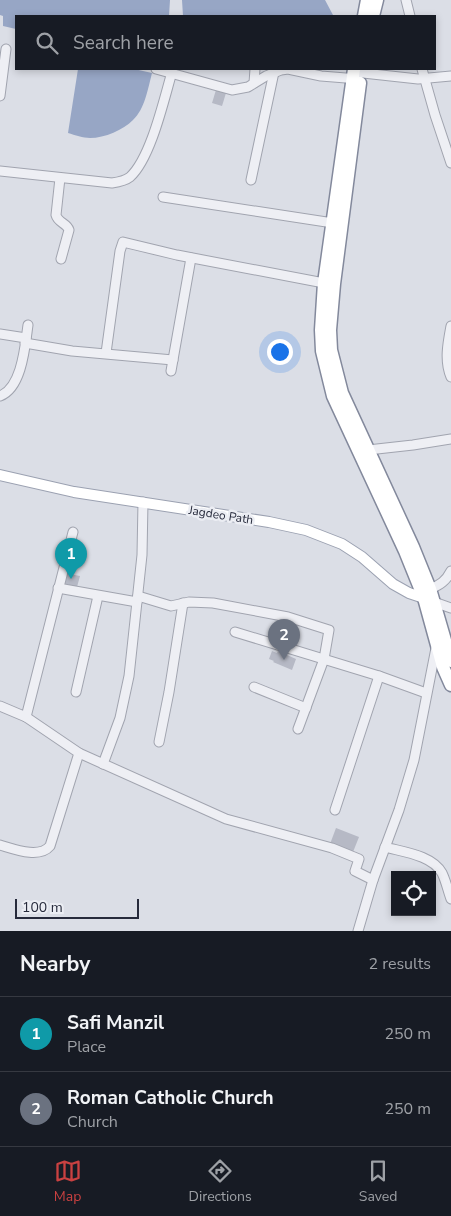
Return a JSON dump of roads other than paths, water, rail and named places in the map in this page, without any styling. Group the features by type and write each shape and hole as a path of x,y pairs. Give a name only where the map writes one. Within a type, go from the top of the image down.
{"highway":[{"path":"364,15 367,0"},
{"path":"374,15 377,0"},
{"path":"357,73 345,168 331,311 331,350 342,393 368,450 405,551 429,597 451,661"},
{"path":"345,168 333,224 324,283 321,330 322,351 333,396 377,478"},
{"path":"429,597 437,645 451,686"}],"main road":[{"name":"Jagdeo Path","path":"0,475 50,488 269,522 306,530 342,544 362,557 393,584 409,593 429,597"}],"street":[{"path":"406,0 410,15"},
{"path":"0,96 3,49"},
{"path":"161,70 232,90 254,84 274,72 283,70"},
{"path":"254,84 255,70"},
{"path":"293,70 321,76 357,73 425,79 451,76"},
{"path":"422,70 451,163"},
{"path":"0,171 112,183 121,182 128,178 140,164 148,148 172,72"},
{"path":"251,180 274,72"},
{"path":"60,178 56,216 69,230 61,259"},
{"path":"163,196 333,224"},
{"path":"106,354 120,251 123,242 191,258 324,283"},
{"path":"171,371 191,258"},
{"path":"0,396 10,391 13,387 18,374 28,325"},
{"path":"451,326 448,359 451,377"},
{"path":"0,334 72,350 173,360"},
{"path":"368,450 451,439"},
{"path":"103,764 115,735 125,698 142,555 143,502"},
{"path":"26,717 73,532"},
{"path":"451,571 446,580 429,597 451,608"},
{"path":"58,588 98,596 137,599 164,605 198,602 212,603 288,617 329,630 324,659 298,729"},
{"path":"76,692 98,596"},
{"path":"159,742 183,604"},
{"path":"236,632 379,676 426,693"},
{"path":"358,931 373,880 399,810 414,760 437,645"},
{"path":"335,810 379,676"},
{"path":"254,687 306,708"},
{"path":"0,706 26,717 79,753 226,819 332,848 359,859 355,871 373,880"},
{"path":"0,845 36,852 44,851 50,846 79,753"},
{"path":"385,847 419,856 446,872 451,899"}],"water":[{"path":"0,0 170,0 169,15 15,15 15,29 3,26 3,16 0,15"},
{"path":"182,0 325,0 333,15 183,15"},
{"path":"78,70 138,70 152,73 146,98 140,110 133,120 124,127 113,133 96,138 87,138 68,133"}],"place":[{"name":"Safi Manzil","path":"71,579"},
{"name":"Roman Catholic Church","path":"284,660"}]}
